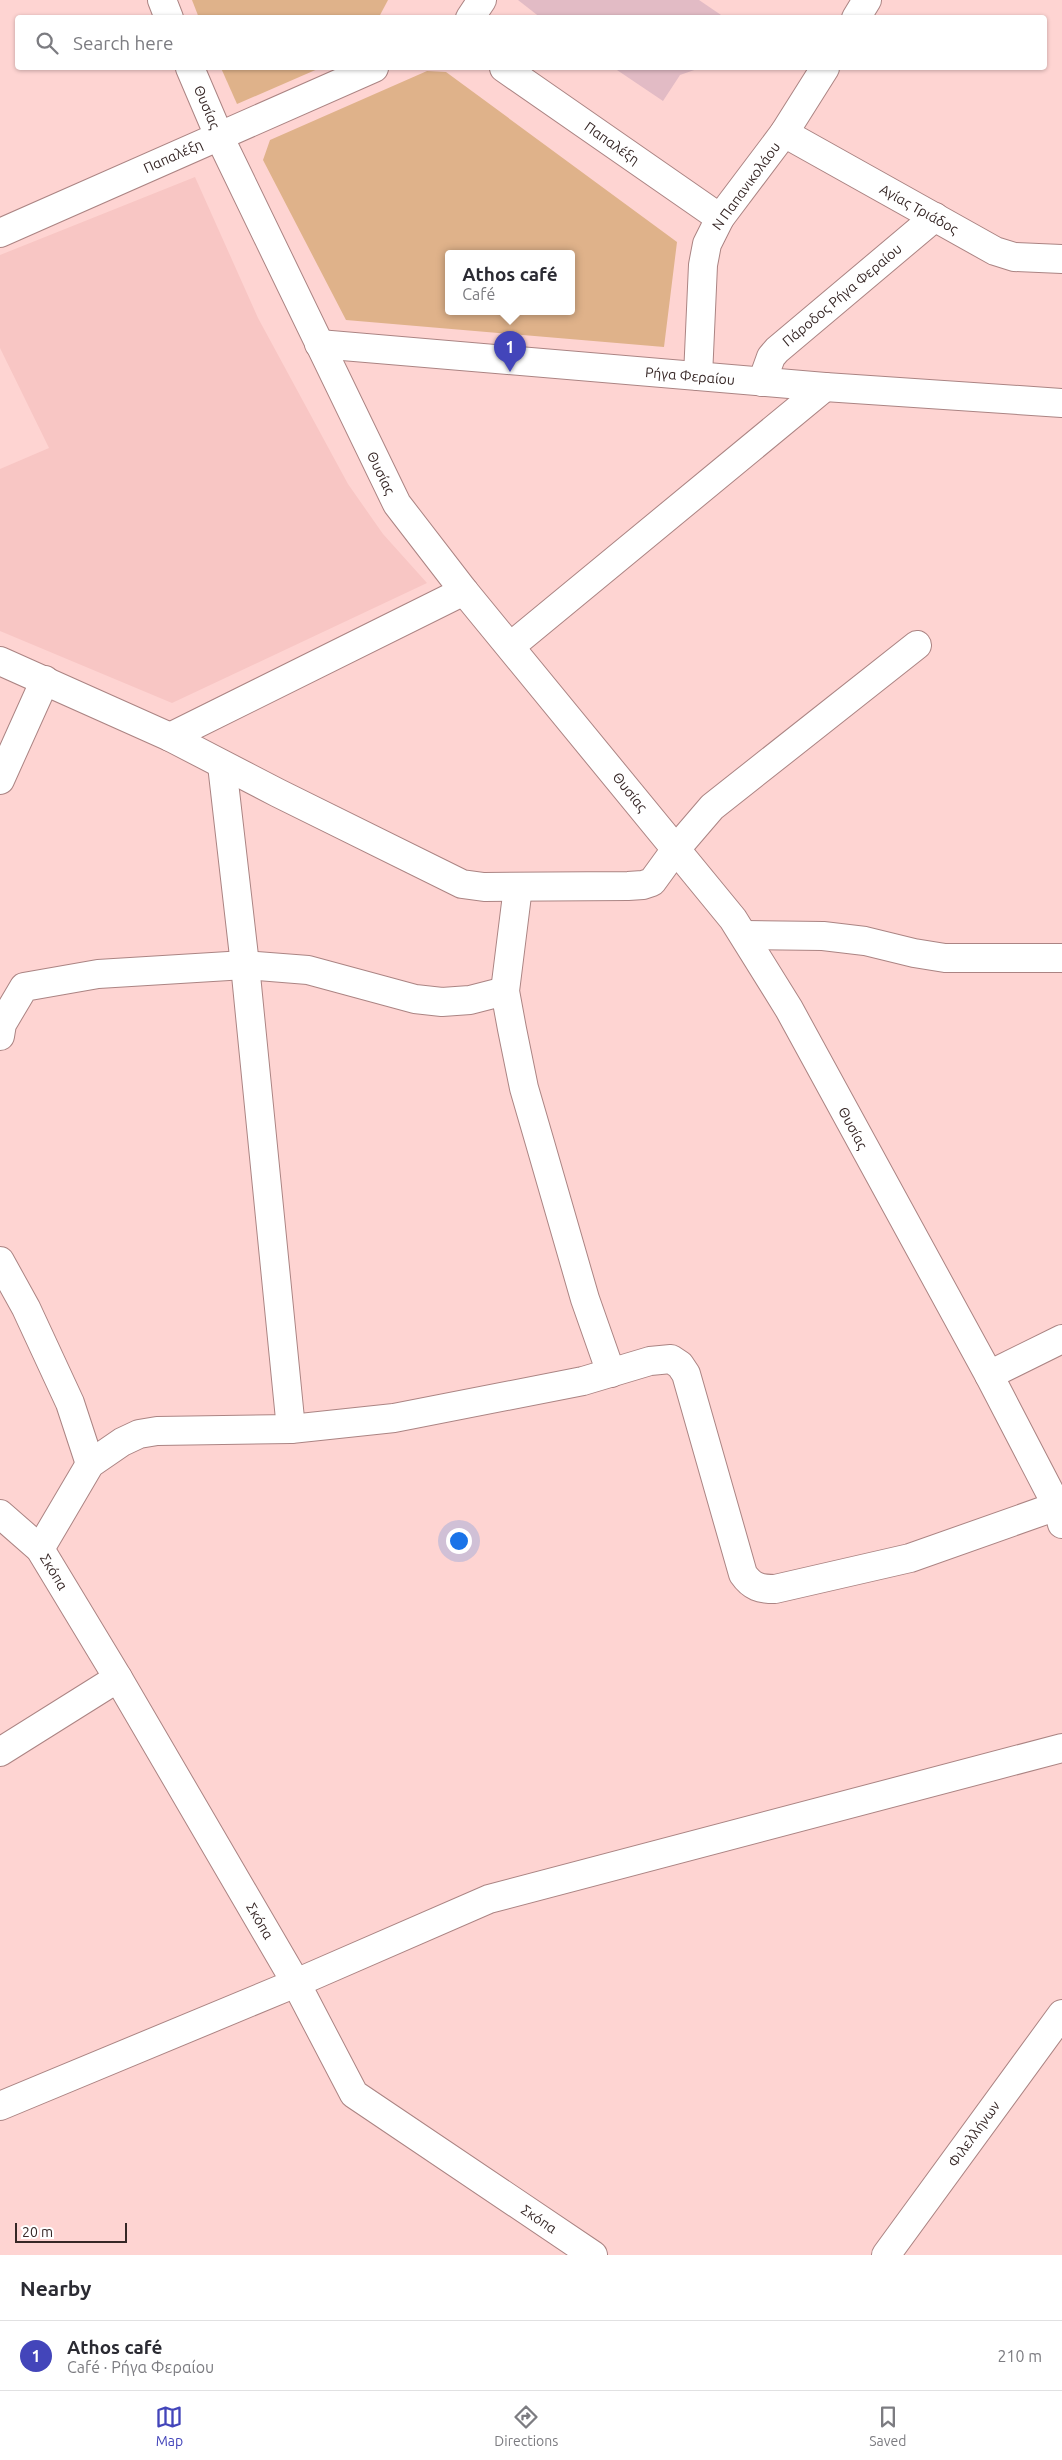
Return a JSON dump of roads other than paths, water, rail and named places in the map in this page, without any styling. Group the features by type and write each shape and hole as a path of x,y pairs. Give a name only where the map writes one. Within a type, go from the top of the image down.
{"street":[{"path":"162,0 168,15"},
{"path":"472,15 482,0"},
{"path":"858,15 867,0"},
{"name":"Θυσίας","path":"191,70 219,136 397,504 464,591 511,646 744,935 789,1009 989,1375 1059,1515"},
{"name":"Παπαλέξη","path":"0,233 369,70"},
{"name":"Παπαλέξη","path":"507,70 720,218"},
{"name":"Ν Παπανικολάου","path":"698,376 703,265 707,244 720,218 784,133 824,70"},
{"name":"Αγίας Τριάδος","path":"784,133 995,251 1014,257 1062,259"},
{"name":"Πάροδος Ρήγα Φεραίου","path":"762,382 771,357 777,350 935,217"},
{"name":"Ρήγα Φεραίου","path":"319,344 762,382 1062,403"},
{"path":"511,646 825,387"},
{"path":"170,737 464,591"},
{"path":"0,661 170,737 222,765 453,880 477,887 518,887 649,884 712,807 917,644"},
{"path":"0,780 45,680"},
{"path":"222,765 245,965 291,1429"},
{"path":"518,887 505,991 524,1088 585,1299 611,1373"},
{"path":"744,935 823,936 866,941 945,958 1062,958"},
{"path":"0,1036 12,985 98,974 245,965 308,970 415,1000 442,1002 470,1000 505,991"},
{"path":"0,1261 26,1308 70,1403 90,1464"},
{"path":"989,1375 1062,1339"},
{"path":"40,1549 90,1464 122,1442 148,1432 291,1429 394,1418 583,1381 650,1361 671,1359 680,1365 686,1374 743,1574 757,1588 775,1589 910,1558 1059,1515"},
{"name":"Σκόπα","path":"0,1514 40,1549 118,1678 296,1983 354,2094 593,2255"},
{"path":"0,1752 118,1678"},
{"path":"0,2106 296,1983 489,1899 1062,1748"},
{"name":"Φιλελλήνων","path":"886,2255 1062,2014"}],"place":[{"name":"Athos café","path":"510,372"}]}
